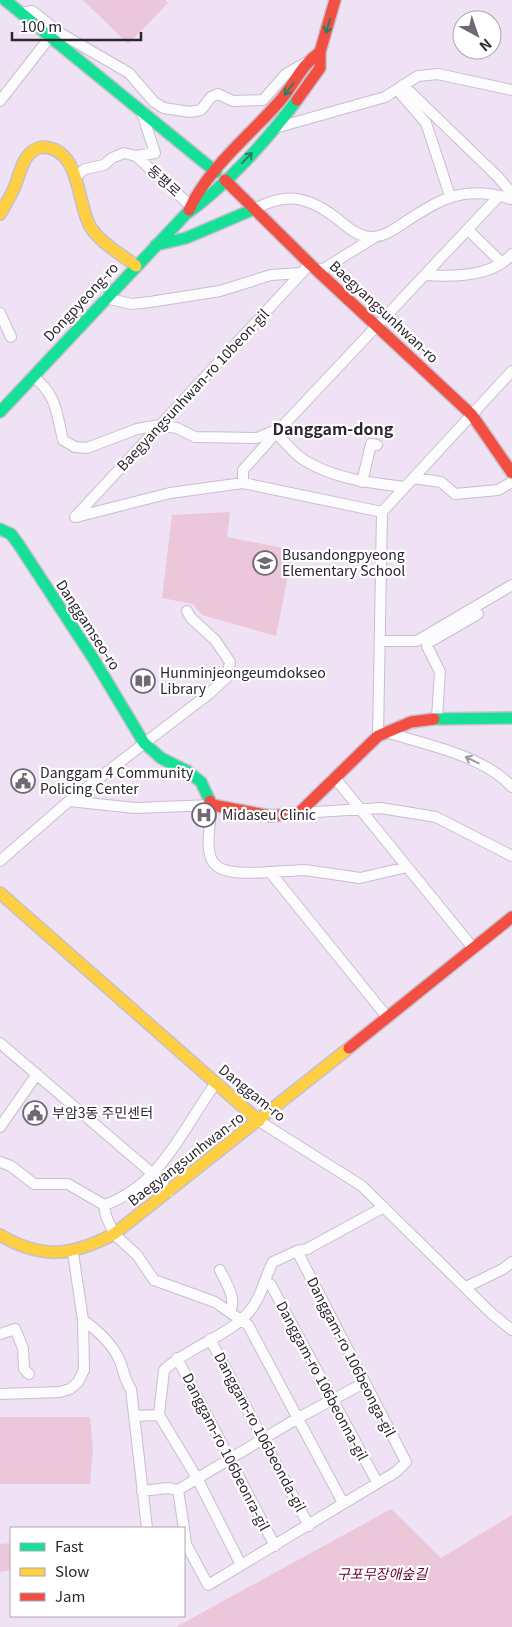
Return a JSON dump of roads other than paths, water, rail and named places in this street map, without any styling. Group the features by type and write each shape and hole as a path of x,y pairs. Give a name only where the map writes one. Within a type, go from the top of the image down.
{"main road":[{"path":"5,0 216,172"},
{"name":"Dongpyeong-ro","path":"0,412 189,210 209,198 275,128 307,89 320,68 320,52 335,0"},
{"name":"Dongpyeong-ro","path":"189,210 198,190 281,100 308,61 320,52"},
{"path":"0,214 10,197 25,158 37,148 50,147 57,150 68,162 76,176 80,201 90,227 97,235 136,266"},
{"name":"Baegyangsunhwan-ro","path":"225,180 313,267 472,415 512,473"},
{"path":"156,246 186,238 254,209"},
{"name":"Danggamseo-ro","path":"0,529 11,534 19,545 93,658 144,743 161,758 187,771 201,782 212,805"},
{"path":"212,805 271,816 299,813 334,778 383,734 411,722 437,718 512,718"},
{"name":"Danggam-ro","path":"0,893 259,1121"},
{"name":"Baegyangsunhwan-ro","path":"0,1235 16,1244 40,1252 73,1253 114,1234 259,1121 512,917"}],"street":[{"path":"21,13 32,11 60,33 129,73 154,102 164,108 190,112 201,110 211,97 218,94 233,101 263,100 286,74 308,61"},
{"path":"0,101 50,37"},
{"path":"275,128 385,97 418,76 438,74 512,90"},
{"path":"403,85 498,177 509,190 511,199 472,194 450,196 426,123 401,94 403,85"},
{"path":"76,176 85,169 104,165 112,158 124,153 136,156 155,152 142,113"},
{"name":"동평로","path":"136,156 189,210"},
{"name":"Baegyangsunhwan-ro 10beon-gil","path":"242,483 170,493 75,517 301,273 313,267 325,268 376,236 392,231 437,202 450,196"},
{"path":"382,512 242,483 243,470 499,196"},
{"path":"254,209 277,198 303,200 323,209 350,230 368,237 376,236"},
{"path":"468,230 502,263"},
{"path":"426,275 450,277 469,274 502,263 512,254"},
{"path":"105,298 132,304 150,302 220,291 272,275 301,273"},
{"path":"0,313 11,337"},
{"path":"512,371 382,512 380,641 383,734 459,754 482,765 512,787"},
{"path":"33,376 45,386 56,402 63,440 75,447 88,448 137,429 161,425 177,428 195,437 257,438 271,432 276,433 303,460 322,468 362,482 404,487"},
{"path":"362,482 371,444 377,445"},
{"path":"413,478 441,482 455,494 498,490 512,482"},
{"path":"380,641 417,641 512,585"},
{"path":"0,862 69,801 210,693 227,677 230,671 230,662 220,646 186,611"},
{"path":"437,718 440,672 427,646 428,643 478,614"},
{"path":"334,778 473,948"},
{"path":"69,801 135,808 212,805 208,845 216,866 228,873 306,870 360,878 407,867"},
{"path":"299,813 381,808 436,817 512,856"},
{"path":"270,872 387,1017"},
{"path":"0,1043 154,1175 169,1192"},
{"path":"0,1126 37,1074"},
{"path":"0,1162 10,1166 34,1184 68,1184 104,1205 116,1201 154,1175 216,1083"},
{"name":"Danggam-ro","path":"259,1121 362,1186 491,1313 512,1330"},
{"path":"104,1205 106,1216 114,1234 137,1255 154,1280 215,1302 248,1325 343,1503"},
{"path":"241,1565 197,1478 158,1415 159,1400 163,1390 162,1376 164,1370 177,1358 242,1319 254,1306 272,1262 297,1251 308,1249 384,1206"},
{"name":"Danggam-ro 106beonga-gil","path":"297,1251 406,1462 396,1472 377,1482"},
{"path":"0,1394 60,1392 70,1389 78,1382 84,1370 83,1320 73,1253"},
{"path":"466,1287 503,1269 512,1262"},
{"path":"220,1270 233,1299 230,1312"},
{"name":"Danggam-ro 106beonna-gil","path":"265,1281 271,1285 377,1482"},
{"path":"83,1320 95,1328 119,1360 125,1382 131,1389 136,1416 147,1527"},
{"path":"0,1334 15,1328 23,1348 24,1369 29,1374"},
{"name":"Danggam-ro 106beonda-gil","path":"210,1339 309,1526"},
{"name":"Danggam-ro 106beonra-gil","path":"177,1358 274,1546"},
{"path":"142,1491 168,1488 178,1490 298,1418 364,1383"},
{"path":"136,1416 158,1415"},
{"path":"185,1536 186,1544 208,1585 309,1526 377,1482"},
{"path":"178,1490 184,1527"}],"place":[{"name":"Busandongpyeong Elementary School","path":"265,563"},
{"name":"Hunminjeongeumdokseo Library","path":"143,681"},
{"name":"Danggam 4 Community Policing Center","path":"23,781"},
{"name":"Midaseu Clinic","path":"204,815"},
{"name":"부암3동 주민센터","path":"35,1113"}],"district":[{"name":"Danggam-dong","path":"333,429"}],"park label":[{"name":"구포무장애숲길","path":"382,1574"}]}
